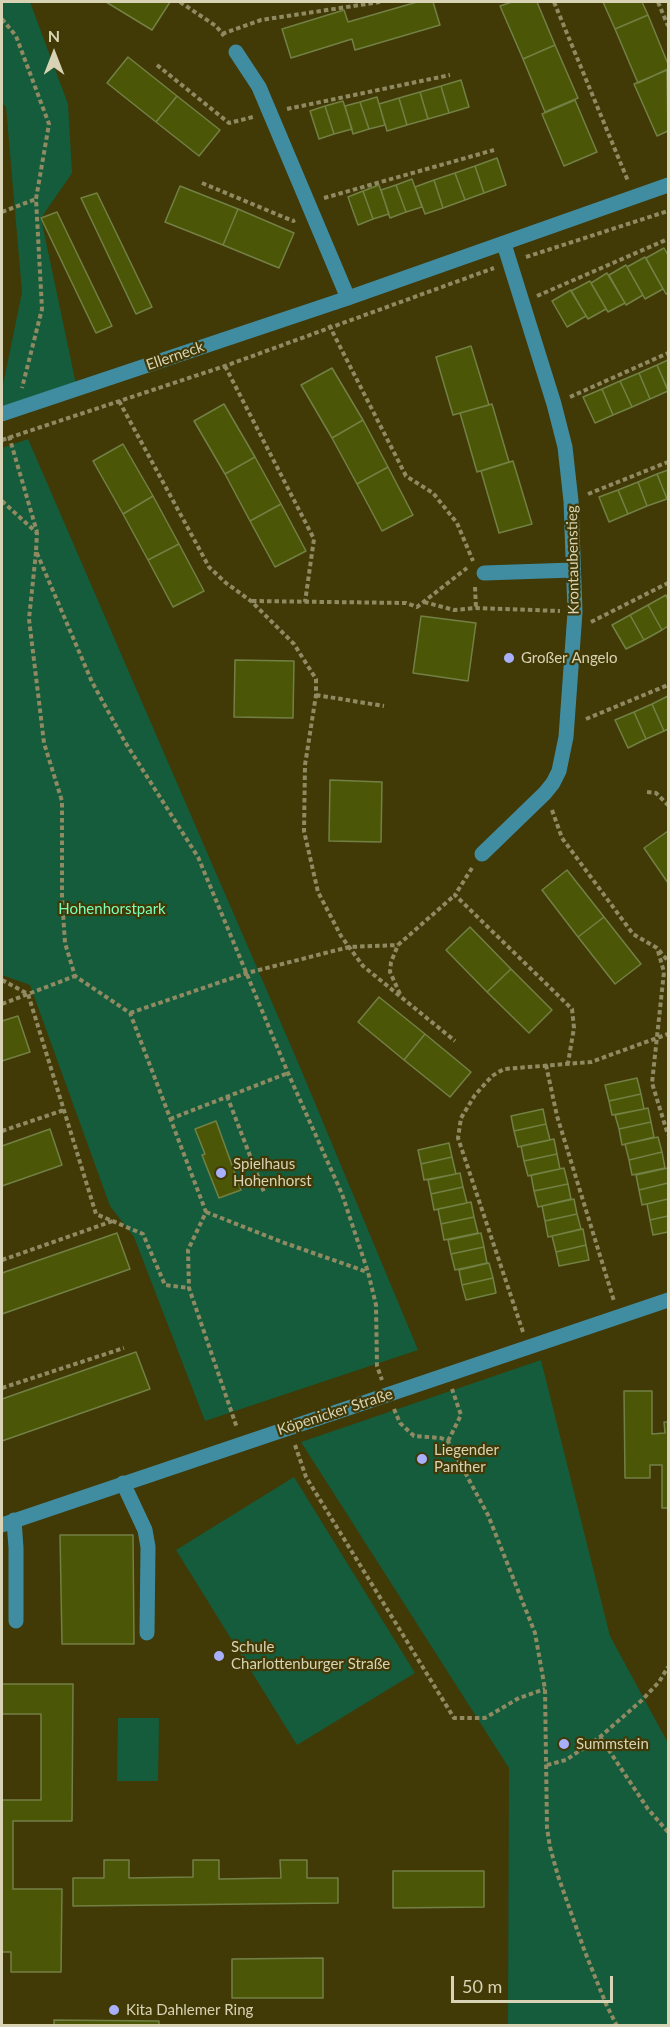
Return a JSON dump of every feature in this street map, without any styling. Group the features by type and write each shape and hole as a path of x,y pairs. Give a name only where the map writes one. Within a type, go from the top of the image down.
{"street":[{"path":"236,52 259,87 348,298"},
{"name":"Ellerneck","path":"2,414 348,298 669,185"},
{"name":"Krontaubenstieg","path":"482,854 545,793 559,771 567,726 575,612 572,501 565,447 554,404 504,244"},
{"path":"484,573 573,570"},
{"name":"Köpenicker Straße","path":"8,1522 669,1300"},
{"path":"123,1483 145,1530 148,1547 147,1633"},
{"path":"8,1522 16,1548 16,1621"}],"path":[{"path":"180,2 216,26 236,52"},
{"path":"222,34 261,20 380,2"},
{"path":"554,2 635,198"},
{"path":"658,2 669,26"},
{"path":"2,19 16,36 49,124 36,199 42,309 9,437 37,533 29,619 44,743 62,801 62,898 65,943 75,976 130,1013 206,1212 188,1250 189,1288 242,1443"},
{"path":"157,65 229,123 270,112 450,75"},
{"path":"202,183 293,221 311,210 494,150"},
{"path":"2,212 36,199"},
{"path":"2,440 225,366 510,262 669,211"},
{"path":"522,302 669,239"},
{"path":"251,601 406,603 417,607 473,563 457,523 433,493 406,476 329,328 324,306"},
{"path":"554,404 669,353"},
{"path":"225,366 314,539 305,602"},
{"path":"119,401 209,567 251,601 294,644 316,679 316,695 305,765 304,831 318,892 341,936 363,966 455,1041"},
{"path":"572,501 669,462"},
{"path":"2,501 37,533"},
{"path":"36,551 92,682 126,742 198,857 288,1073 342,1194 368,1272 376,1305 377,1365 387,1395"},
{"path":"573,631 669,583"},
{"path":"424,602 454,610 476,608 575,612"},
{"path":"567,726 669,685"},
{"path":"316,695 384,706"},
{"path":"646,792 656,793 669,805"},
{"path":"545,793 562,838 633,934 657,948 669,961"},
{"path":"401,997 390,972 391,962 398,945 454,895 482,854"},
{"path":"454,895 572,1009 574,1028 568,1063"},
{"path":"130,1013 247,974 349,946 398,945"},
{"path":"657,948 664,972 652,1083 669,1135"},
{"path":"2,1004 75,976"},
{"path":"2,980 28,994 96,1214 143,1234 165,1285 189,1288"},
{"path":"529,1347 510,1297 458,1138 461,1118 475,1095 492,1076 504,1069 591,1062 669,1034"},
{"path":"546,1065 556,1116 620,1317"},
{"path":"170,1119 288,1073"},
{"path":"227,1096 264,1192"},
{"path":"2,1131 64,1110"},
{"path":"206,1212 368,1272"},
{"path":"2,1260 113,1221"},
{"path":"2,1388 124,1348"},
{"path":"447,1375 460,1415 448,1441"},
{"path":"397,1417 406,1430 414,1436 441,1438 448,1441 488,1515 535,1632 545,1689 547,1828 558,1876 585,1952 617,2025"},
{"path":"289,1427 306,1477 454,1718 485,1718 519,1698 545,1689"},
{"path":"547,1766 566,1760 600,1737 648,1694 669,1666"},
{"path":"600,1737 648,1809 669,1832"}],"green space":[{"path":"2,2 30,2 68,104 72,173 41,218 77,389 2,414 2,390 22,292 6,107 2,103"},
{"name":"Hohenhorstpark","path":"28,439 300,1067 418,1350 205,1421 134,1237 110,1206 30,985 2,975 2,448"},
{"path":"541,1360 610,1636 668,1743 668,2025 508,2025 509,1768 301,1442"},
{"path":"294,1477 415,1673 297,1745 176,1550"},
{"path":"118,1718 159,1718 158,1781 117,1781"}],"building":[{"path":"106,2 170,2 152,30"},
{"path":"417,2 433,2 440,25 355,50 352,39 291,58 282,29 344,10 348,22"},
{"path":"512,2 537,2 555,45 523,59 500,6"},
{"path":"603,2 642,2 648,15 615,29"},
{"path":"648,15 668,69 638,83 615,29"},
{"path":"555,45 578,98 545,112 523,59"},
{"path":"128,57 177,96 156,122 107,83"},
{"path":"667,70 668,131 657,136 634,84"},
{"path":"461,80 469,107 449,113 441,86"},
{"path":"441,86 449,113 428,119 420,92"},
{"path":"420,92 428,119 407,125 399,98"},
{"path":"177,96 220,130 199,156 156,122"},
{"path":"377,97 385,125 369,129 360,102"},
{"path":"399,98 407,125 387,131 379,104"},
{"path":"575,100 597,152 564,166 542,114"},
{"path":"343,101 352,129 334,134 325,106"},
{"path":"360,102 369,129 353,134 345,106"},
{"path":"325,106 334,134 319,139 310,111"},
{"path":"497,158 506,185 484,193 475,166"},
{"path":"475,166 484,193 465,200 455,173"},
{"path":"455,173 465,200 443,208 434,180"},
{"path":"412,179 422,207 406,212 396,185"},
{"path":"434,180 443,208 425,214 415,187"},
{"path":"379,185 389,214 373,219 363,191"},
{"path":"396,185 406,212 390,218 381,190"},
{"path":"180,186 238,209 223,245 165,222"},
{"path":"363,191 373,219 358,225 348,197"},
{"path":"97,193 152,307 136,314 81,198"},
{"path":"238,209 294,233 279,268 223,245"},
{"path":"57,212 112,326 96,333 41,218"},
{"path":"664,248 668,255 668,293 666,294 646,258"},
{"path":"645,257 663,289 645,299 627,267"},
{"path":"626,265 643,295 626,305 609,275"},
{"path":"607,273 625,303 608,312 591,283"},
{"path":"590,281 606,309 588,319 571,291"},
{"path":"571,290 586,316 567,327 552,301"},
{"path":"471,346 489,405 453,415 436,357"},
{"path":"668,360 668,390 657,365"},
{"path":"657,365 668,391 650,399 639,373"},
{"path":"332,368 363,420 332,438 301,385"},
{"path":"639,373 650,399 632,407 620,381"},
{"path":"620,381 632,407 613,415 602,389"},
{"path":"602,389 613,415 595,423 583,397"},
{"path":"224,404 255,457 225,474 194,421"},
{"path":"492,404 509,462 477,472 460,413"},
{"path":"363,420 388,467 357,484 332,438"},
{"path":"123,444 153,496 123,514 93,461"},
{"path":"255,457 281,504 250,521 225,474"},
{"path":"513,461 532,524 499,533 481,471"},
{"path":"388,467 413,515 382,531 357,484"},
{"path":"668,470 668,498 667,499 657,474"},
{"path":"657,474 667,499 647,506 638,482"},
{"path":"638,482 647,506 628,514 618,490"},
{"path":"618,490 628,514 609,522 599,497"},
{"path":"153,496 179,544 148,560 123,514"},
{"path":"281,504 306,551 275,567 250,521"},
{"path":"179,544 204,591 173,607 148,560"},
{"path":"666,595 668,626 662,630 648,605"},
{"path":"648,605 662,630 644,640 630,615"},
{"path":"630,615 644,640 626,649 612,625"},
{"path":"421,616 476,623 468,681 413,673"},
{"path":"235,660 294,661 293,718 234,717"},
{"path":"668,696 668,729 664,731 652,704"},
{"path":"652,704 664,731 646,739 634,712"},
{"path":"634,712 646,739 628,748 615,720"},
{"path":"330,780 382,782 381,842 329,841"},
{"path":"668,831 668,883 644,848"},
{"path":"567,870 604,917 578,937 542,890"},
{"path":"604,917 641,964 615,984 578,937"},
{"path":"470,927 511,969 487,992 446,950"},
{"path":"511,969 552,1010 529,1033 487,992"},
{"path":"379,997 425,1034 404,1060 358,1022"},
{"path":"18,1016 30,1052 2,1061 2,1021"},
{"path":"425,1034 471,1072 450,1097 404,1060"},
{"path":"637,1078 641,1094 609,1101 605,1085"},
{"path":"641,1094 644,1109 612,1115 609,1101"},
{"path":"648,1108 651,1122 619,1129 615,1115"},
{"path":"543,1109 546,1124 514,1131 511,1116"},
{"name":"Spielhaus Hohenhorst","path":"216,1121 241,1190 219,1198 202,1155 205,1154 195,1129"},
{"path":"651,1122 654,1137 622,1145 619,1129"},
{"path":"546,1124 550,1140 518,1147 514,1131"},
{"path":"50,1129 62,1165 2,1186 2,1146"},
{"path":"658,1137 662,1152 629,1160 625,1144"},
{"path":"554,1139 557,1154 524,1161 521,1146"},
{"path":"449,1143 452,1157 421,1164 418,1150"},
{"path":"662,1152 665,1168 632,1175 629,1160"},
{"path":"557,1154 560,1169 528,1176 524,1161"},
{"path":"452,1157 456,1174 424,1180 421,1164"},
{"path":"564,1168 568,1184 534,1191 531,1175"},
{"path":"668,1168 668,1183 639,1190 636,1175"},
{"path":"460,1173 463,1187 431,1194 428,1180"},
{"path":"668,1183 668,1199 642,1205 639,1190"},
{"path":"568,1184 571,1199 538,1207 534,1191"},
{"path":"463,1187 467,1203 434,1210 431,1194"},
{"path":"574,1199 577,1214 545,1221 542,1206"},
{"path":"668,1199 668,1216 650,1220 647,1204"},
{"path":"471,1202 474,1217 441,1224 438,1209"},
{"path":"577,1214 581,1229 548,1237 545,1221"},
{"path":"668,1216 668,1232 653,1235 650,1220"},
{"path":"474,1217 478,1233 444,1240 441,1224"},
{"path":"583,1229 586,1245 556,1252 552,1236"},
{"path":"117,1233 130,1269 2,1314 2,1273"},
{"path":"481,1233 484,1247 451,1254 448,1240"},
{"path":"586,1245 589,1260 559,1266 556,1252"},
{"path":"484,1247 487,1263 455,1270 451,1254"},
{"path":"489,1263 493,1278 462,1285 459,1270"},
{"path":"493,1278 496,1293 466,1300 462,1285"},
{"path":"136,1352 150,1389 2,1441 2,1399"},
{"path":"624,1391 652,1391 652,1434 665,1433 664,1422 668,1422 668,1508 662,1508 662,1465 650,1465 650,1478 625,1478"},
{"path":"60,1535 133,1535 134,1644 62,1644"},
{"path":"2,1684 73,1684 72,1821 13,1821 13,1889 62,1889 61,1972 11,1972 11,1952 2,1952 2,1800 41,1800 41,1714 2,1714"},
{"path":"104,1860 129,1860 129,1878 193,1877 193,1860 219,1860 219,1879 281,1878 280,1860 307,1860 307,1878 338,1878 338,1903 73,1906 73,1878 104,1878"},
{"path":"393,1871 484,1871 484,1907 393,1908"},
{"path":"323,1958 323,1998 232,1998 232,1959"},
{"path":"54,2020 159,2021 159,2026 54,2026"}],"place":[{"name":"Großer Angelo","path":"509,658"},
{"name":"Spielhaus Hohenhorst","path":"221,1173"},
{"name":"Liegender Panther","path":"422,1459"},
{"name":"Schule Charlottenburger Straße","path":"219,1656"},
{"name":"Summstein","path":"564,1744"},
{"name":"Kita Dahlemer Ring","path":"114,2010"}]}
